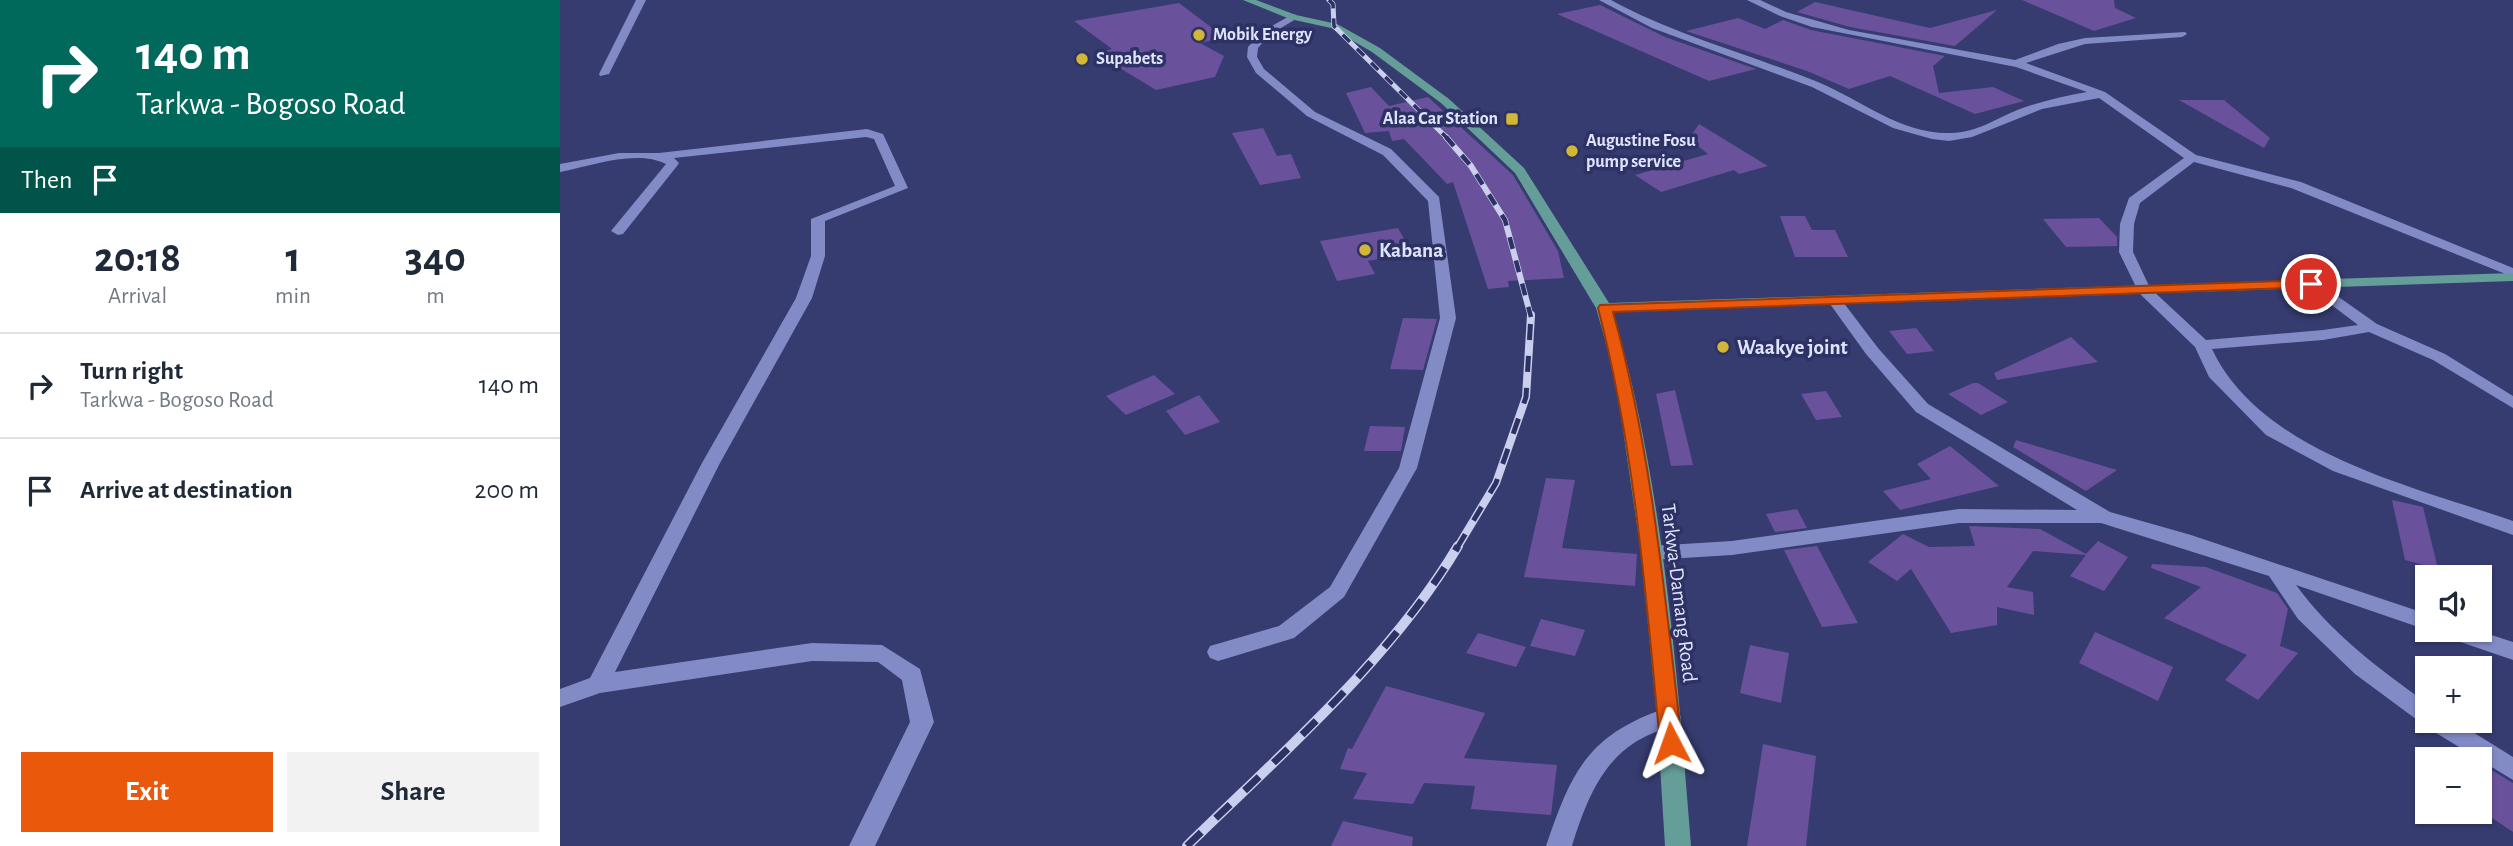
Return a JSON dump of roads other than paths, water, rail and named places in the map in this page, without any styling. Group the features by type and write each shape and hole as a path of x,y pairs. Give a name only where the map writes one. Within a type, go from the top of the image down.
{"main road":[{"name":"Tarkwa-Damang Road","path":"1248,0 1293,17 1334,26 1376,50 1394,66 1445,101 1520,171 1605,308 1623,375 1651,553 1670,717 1678,846"},
{"path":"1605,308 2513,275"}],"street":[{"path":"604,75 642,0"},
{"path":"1604,0 1679,37 1816,85 1911,130 1945,137 1974,136 2018,114 2078,97 2101,94"},
{"path":"1752,0 1822,26 2015,64 2065,79 2101,94 2192,159 2296,184 2513,275"},
{"path":"1218,652 1286,632 1338,592 1408,468 1448,318 1434,200 1387,152 1311,114 1260,71 1252,57 1253,47 1266,33 1293,17"},
{"path":"2015,64 2062,46 2085,41 2182,34"},
{"path":"560,168 640,155 663,156 867,133 879,137 902,188 818,219 818,256 804,298 711,463 598,684"},
{"path":"618,231 673,163 663,156"},
{"path":"2192,159 2134,201 2127,224 2126,252 2144,290 2202,345 2215,373 2272,431 2339,467 2513,528"},
{"path":"2311,284 2371,327 2439,357 2513,403"},
{"path":"1835,301 1872,351 1922,408 2103,517 2184,540 2415,618"},
{"path":"2202,345 2323,335 2371,327"},
{"path":"1651,553 1732,548 1959,516 2103,517"},
{"path":"2276,570 2291,598 2365,671 2415,706"},
{"path":"2486,642 2513,651"},
{"path":"560,698 598,684 812,652 882,654 912,675 922,722 862,846"},
{"path":"1559,846 1569,815 1598,760 1625,736 1670,717"},
{"path":"2455,733 2513,770"}],"railway":[{"path":"1329,0 1333,4 1334,26 1446,137"},
{"path":"1446,137 1471,166 1505,220 1531,317"},
{"path":"1457,548 1496,483 1526,397 1531,317"},
{"path":"1187,846 1296,741 1367,667 1431,588 1458,546"}],"place":[{"name":"Mobik Energy","path":"1199,35"},
{"name":"Supabets","path":"1082,59"},
{"name":"Alaa Car Station","path":"1512,119"},
{"name":"Augustine Fosu pump service","path":"1572,151"},
{"name":"Kabana","path":"1365,250"},
{"name":"Waakye joint","path":"1723,347"}]}
